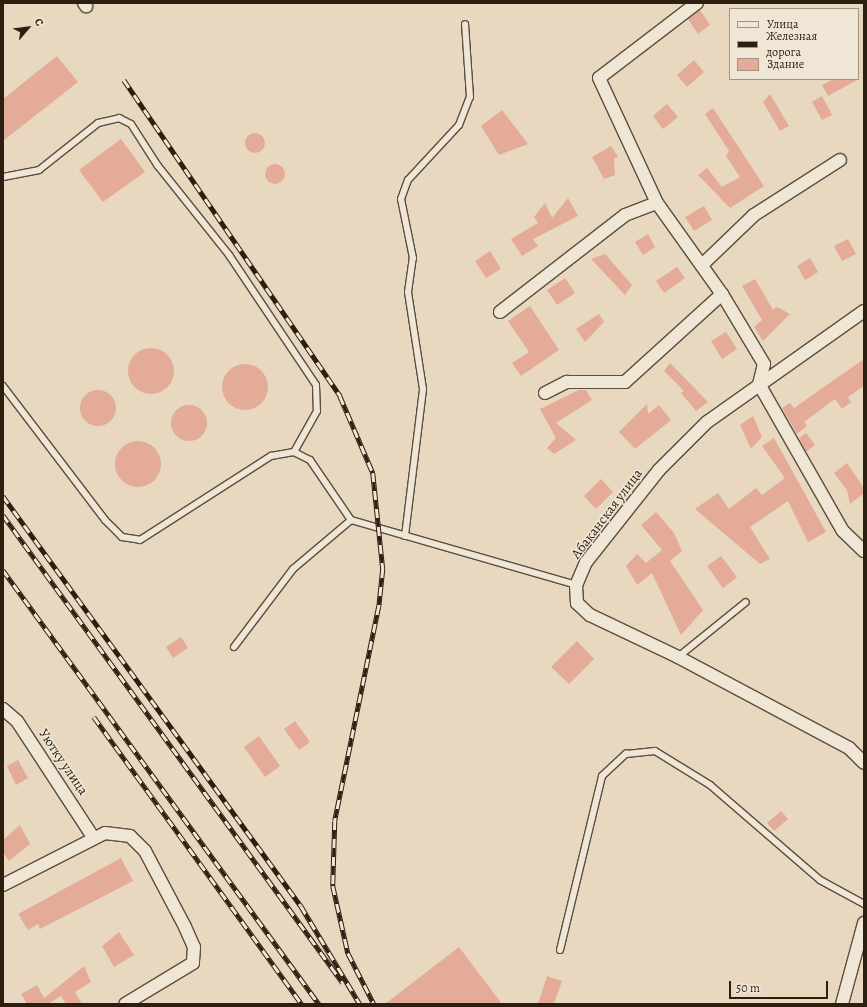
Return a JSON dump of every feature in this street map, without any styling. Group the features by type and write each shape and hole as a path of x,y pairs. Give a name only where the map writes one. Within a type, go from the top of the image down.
{"street":[{"path":"697,3 599,78 657,203 722,294 764,364 759,384 844,531 864,551"},
{"path":"702,265 754,215 840,160"},
{"path":"500,312 624,215 657,203"},
{"path":"545,393 567,382 626,382 722,294"},
{"name":"Абаканская улица","path":"576,585 586,562 659,470 707,422 864,311"},
{"path":"576,585 577,602 590,615 678,656 849,748 864,763"},
{"name":"Уютку улица","path":"3,709 17,721 93,837"},
{"path":"3,885 93,837 105,833 130,836 145,851 194,947 193,963 167,981 124,1004"},
{"path":"842,1004 864,923"}],"lane":[{"path":"405,536 423,389 408,292 413,258 401,199 408,180 459,125 470,97 465,24"},
{"path":"3,177 39,170 98,123 119,118 130,124 158,166 229,255 316,385 317,411 294,452"},
{"path":"3,386 105,520 122,537 140,540 271,456 294,452 310,460 352,520 576,585"},
{"path":"234,647 293,569 352,520"},
{"path":"678,656 746,602"},
{"path":"560,950 602,776 626,754 655,751 710,785 820,880 864,904"}],"building":[{"path":"700,10 710,25 698,34 688,19"},
{"path":"57,56 78,82 3,141 3,99"},
{"path":"694,60 704,72 687,87 677,75"},
{"path":"832,80 857,80 828,96 822,85"},
{"path":"770,94 789,126 780,131 763,102"},
{"path":"822,96 832,115 822,120 812,102"},
{"path":"667,104 678,117 663,129 653,116"},
{"path":"713,108 764,186 730,208 698,175 707,168 722,187 740,177 726,156 729,151 705,114"},
{"path":"502,110 528,144 499,155 481,126"},
{"path":"255,133 262,136 265,143 262,150 255,153 248,150 245,143 248,136"},
{"path":"121,139 145,172 103,202 79,170"},
{"path":"611,146 618,157 614,159 615,175 604,179 592,157"},
{"path":"275,164 282,167 285,174 282,181 275,184 268,181 265,174 268,167"},
{"path":"568,198 578,216 533,239 538,246 522,256 511,239 538,223 534,217 545,203 552,218"},
{"path":"704,206 712,220 694,231 685,217"},
{"path":"648,234 655,247 643,255 635,242"},
{"path":"848,239 856,254 842,261 834,246"},
{"path":"490,251 501,269 486,278 475,261"},
{"path":"605,254 632,285 625,295 591,259"},
{"path":"810,258 818,272 805,280 797,266"},
{"path":"677,267 685,278 664,293 656,281"},
{"path":"565,278 575,293 557,305 547,290"},
{"path":"755,279 773,310 777,307 790,314 763,341 754,327 762,320 742,286"},
{"path":"530,306 559,350 521,376 512,363 529,352 508,321"},
{"path":"599,314 604,322 585,342 576,329"},
{"path":"726,332 737,349 722,359 711,341"},
{"path":"151,348 164,352 170,358 174,371 170,384 164,390 151,394 138,390 132,384 128,371 132,358 138,352"},
{"path":"864,359 864,386 848,397 851,402 842,409 835,399 804,422 807,426 797,434 782,408 790,403 794,408"},
{"path":"670,363 708,402 696,411 681,393 684,391 664,371"},
{"path":"245,364 258,368 264,374 268,387 264,400 258,406 245,410 232,406 226,400 222,387 226,374 232,368"},
{"path":"98,390 108,393 113,398 116,408 113,418 108,423 98,426 88,423 83,418 80,408 83,398 88,393"},
{"path":"579,390 586,390 592,400 556,423 576,440 554,454 547,448 556,438 540,409"},
{"path":"647,404 648,414 659,405 671,420 635,449 619,432"},
{"path":"189,405 202,410 207,423 202,436 189,441 176,436 171,423 176,410"},
{"path":"753,416 762,437 751,449 740,425"},
{"path":"806,433 815,445 806,452 799,438"},
{"path":"774,438 826,532 808,542 788,501 750,527 770,559 760,564 695,509 718,493 729,509 756,488 762,495 785,478 762,446"},
{"path":"138,441 151,445 157,451 161,464 157,477 151,483 138,487 125,483 119,477 115,464 119,451 125,445"},
{"path":"847,463 864,488 864,493 850,504 847,490 834,473"},
{"path":"601,479 613,492 596,509 584,496"},
{"path":"656,512 674,533 682,551 670,561 703,610 681,635 652,573 637,585 626,566 637,554 646,563 662,550 641,525"},
{"path":"721,556 737,577 723,588 707,566"},
{"path":"181,637 188,648 173,658 166,647"},
{"path":"577,641 594,659 569,684 551,667"},
{"path":"295,721 310,742 299,750 284,729"},
{"path":"259,736 280,766 265,777 244,747"},
{"path":"18,760 28,778 16,785 7,766"},
{"path":"781,811 788,819 774,831 767,823"},
{"path":"20,825 30,844 9,861 3,852 3,840"},
{"path":"121,858 133,881 40,929 38,924 28,930 18,914"},
{"path":"119,932 134,955 114,967 102,946"},
{"path":"459,947 502,1004 385,1004"},
{"path":"84,966 91,982 75,992 82,1004 66,1004 61,996 48,1004 27,1004 21,994 37,985 44,998"},
{"path":"547,976 562,981 554,1004 538,1004"}],"railway":[{"path":"124,80 340,396 373,473 383,569 379,606 335,821 333,886 348,953 374,1004"},
{"path":"3,496 301,906 360,1004"},
{"path":"3,515 343,983"},
{"path":"3,570 319,1004"},
{"path":"94,717 302,1004"}]}
